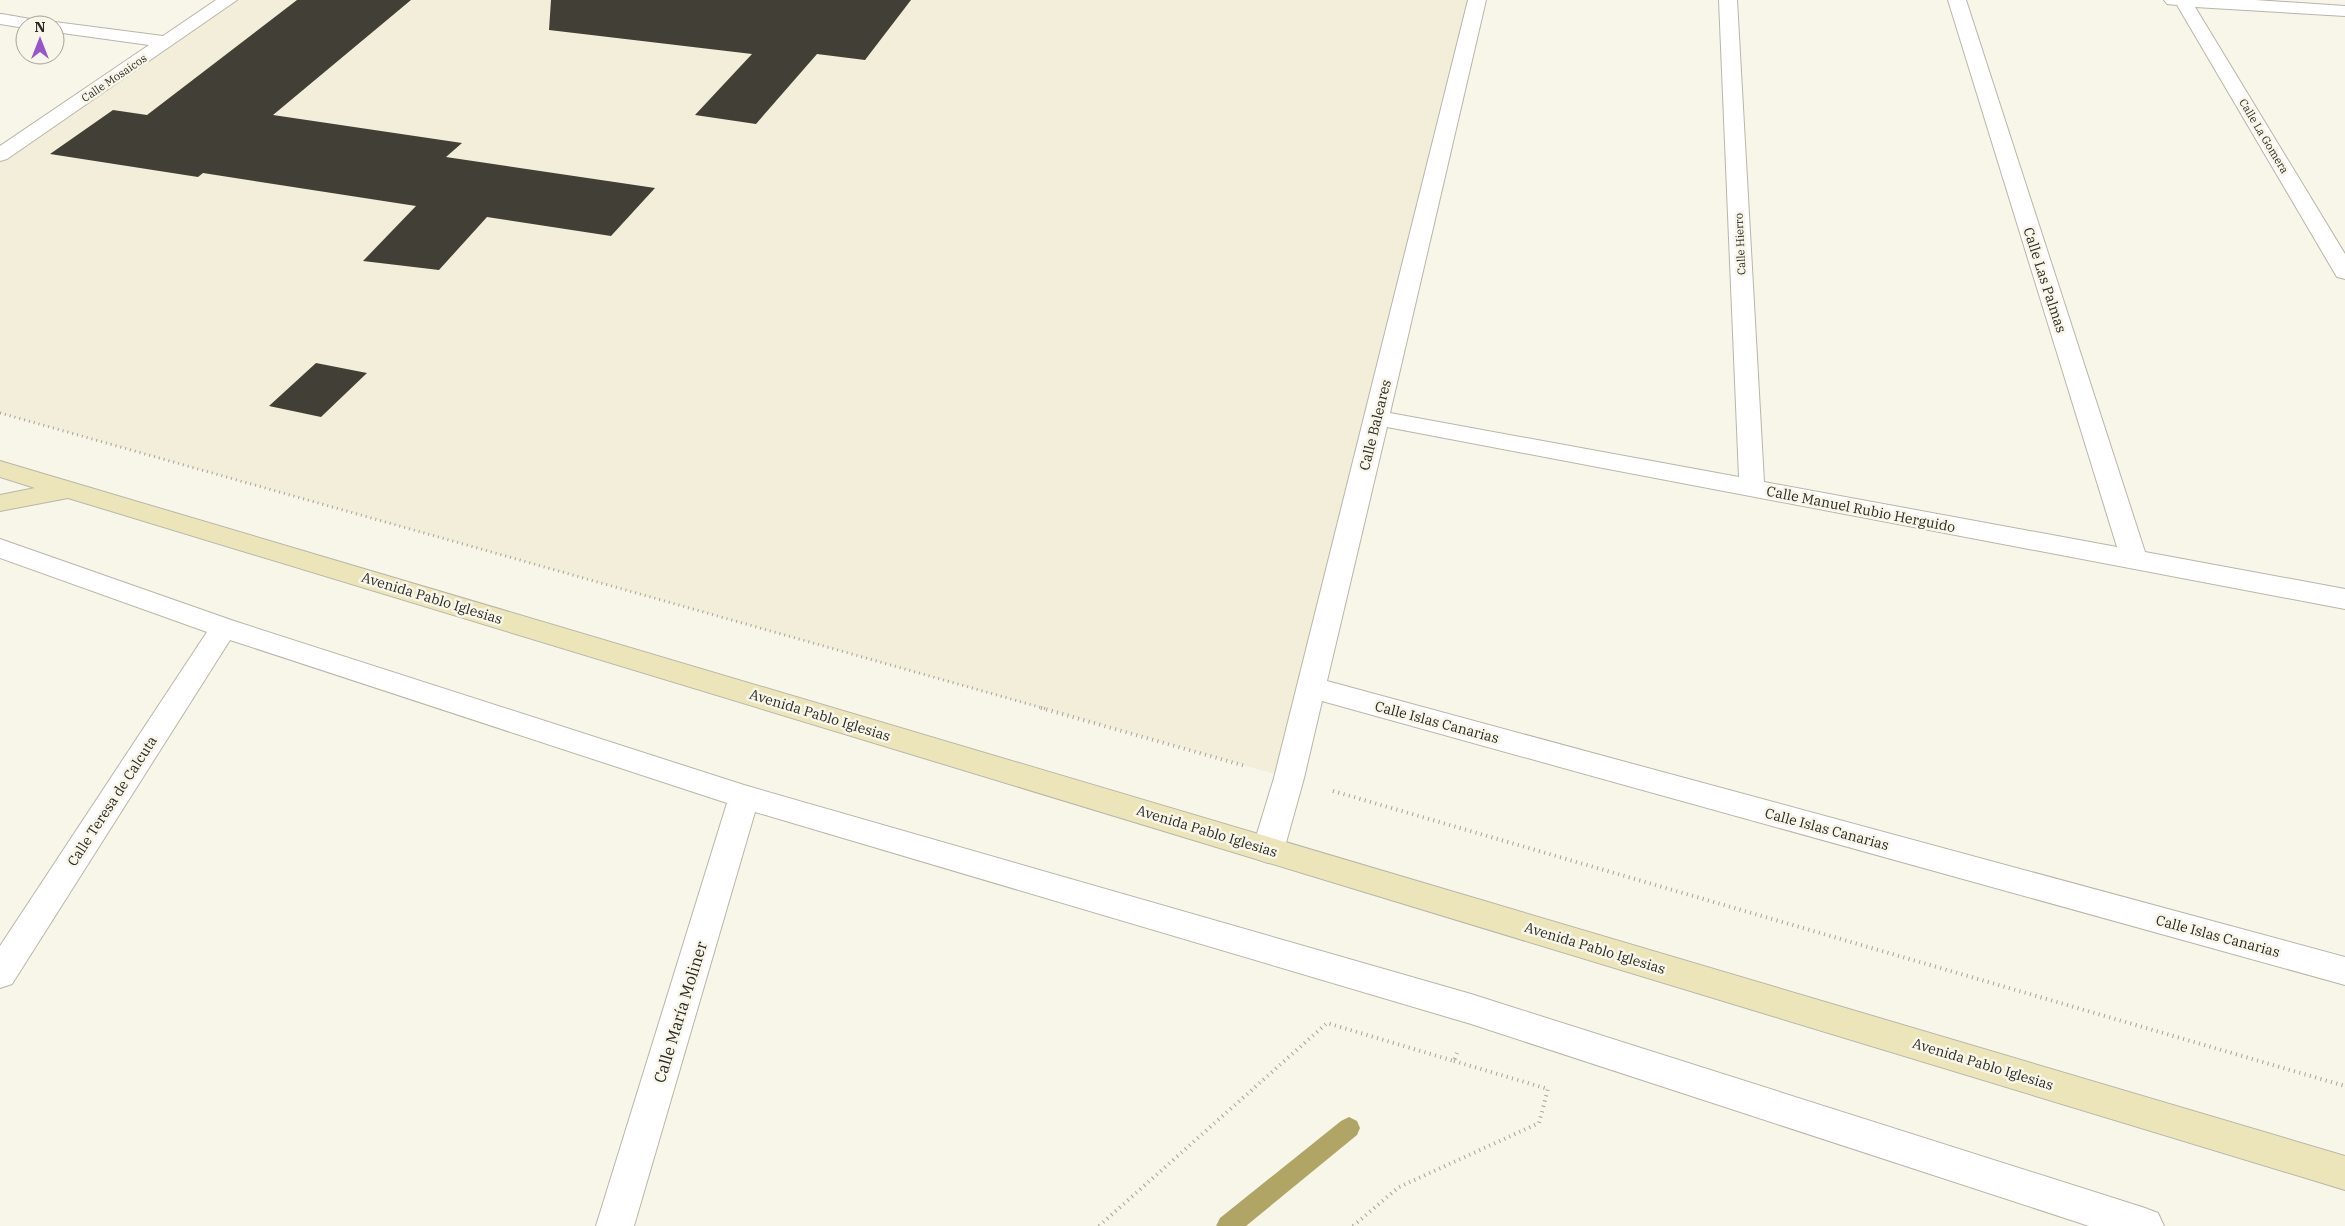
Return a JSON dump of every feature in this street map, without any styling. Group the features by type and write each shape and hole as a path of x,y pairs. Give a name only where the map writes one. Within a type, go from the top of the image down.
{"main road":[{"name":"Avenida Pablo Iglesias","path":"0,469 2345,1173"},
{"name":"Avenida Pablo Iglesias","path":"0,503 70,489"}],"street":[{"name":"Calle Mosaicos","path":"0,155 228,0"},
{"name":"Calle Baleares","path":"1268,850 1289,778 1477,0"},
{"name":"Calle Hierro","path":"1728,0 1752,488"},
{"name":"Calle Las Palmas","path":"1957,0 2134,560"},
{"path":"2173,0 2345,11"},
{"name":"Calle La Gomera","path":"2182,0 2345,272"},
{"path":"0,19 15,21"},
{"path":"65,28 166,42"},
{"name":"Calle Manuel Rubio Herguido","path":"1377,418 2345,599"},
{"path":"0,548 224,628 744,797 1471,1009 2145,1226"},
{"name":"Calle Teresa de Calcuta","path":"0,974 224,628"},
{"name":"Calle Islas Canarias","path":"1310,687 2345,971"},
{"name":"Calle María Moliner","path":"615,1226 744,797"}],"path":[{"path":"0,413 1289,778 2345,1086"},
{"path":"1454,1062 1471,1009"},
{"path":"1099,1226 1327,1023 1454,1062 1548,1088 1539,1123 1399,1187 1353,1226"}],"shaded area":[{"path":"228,0 1477,0 1289,778 0,413 0,155"}],"building":[{"path":"297,0 411,0 273,115 462,143 446,157 655,188 611,236 487,217 439,270 363,261 416,206 203,173 198,177 50,154 113,110 147,115"},
{"path":"551,0 911,0 865,60 817,54 756,124 695,115 752,54 549,30"},
{"path":"316,363 367,373 321,417 269,406"}],"waterway":[{"path":"1228,1226 1349,1128"}]}
